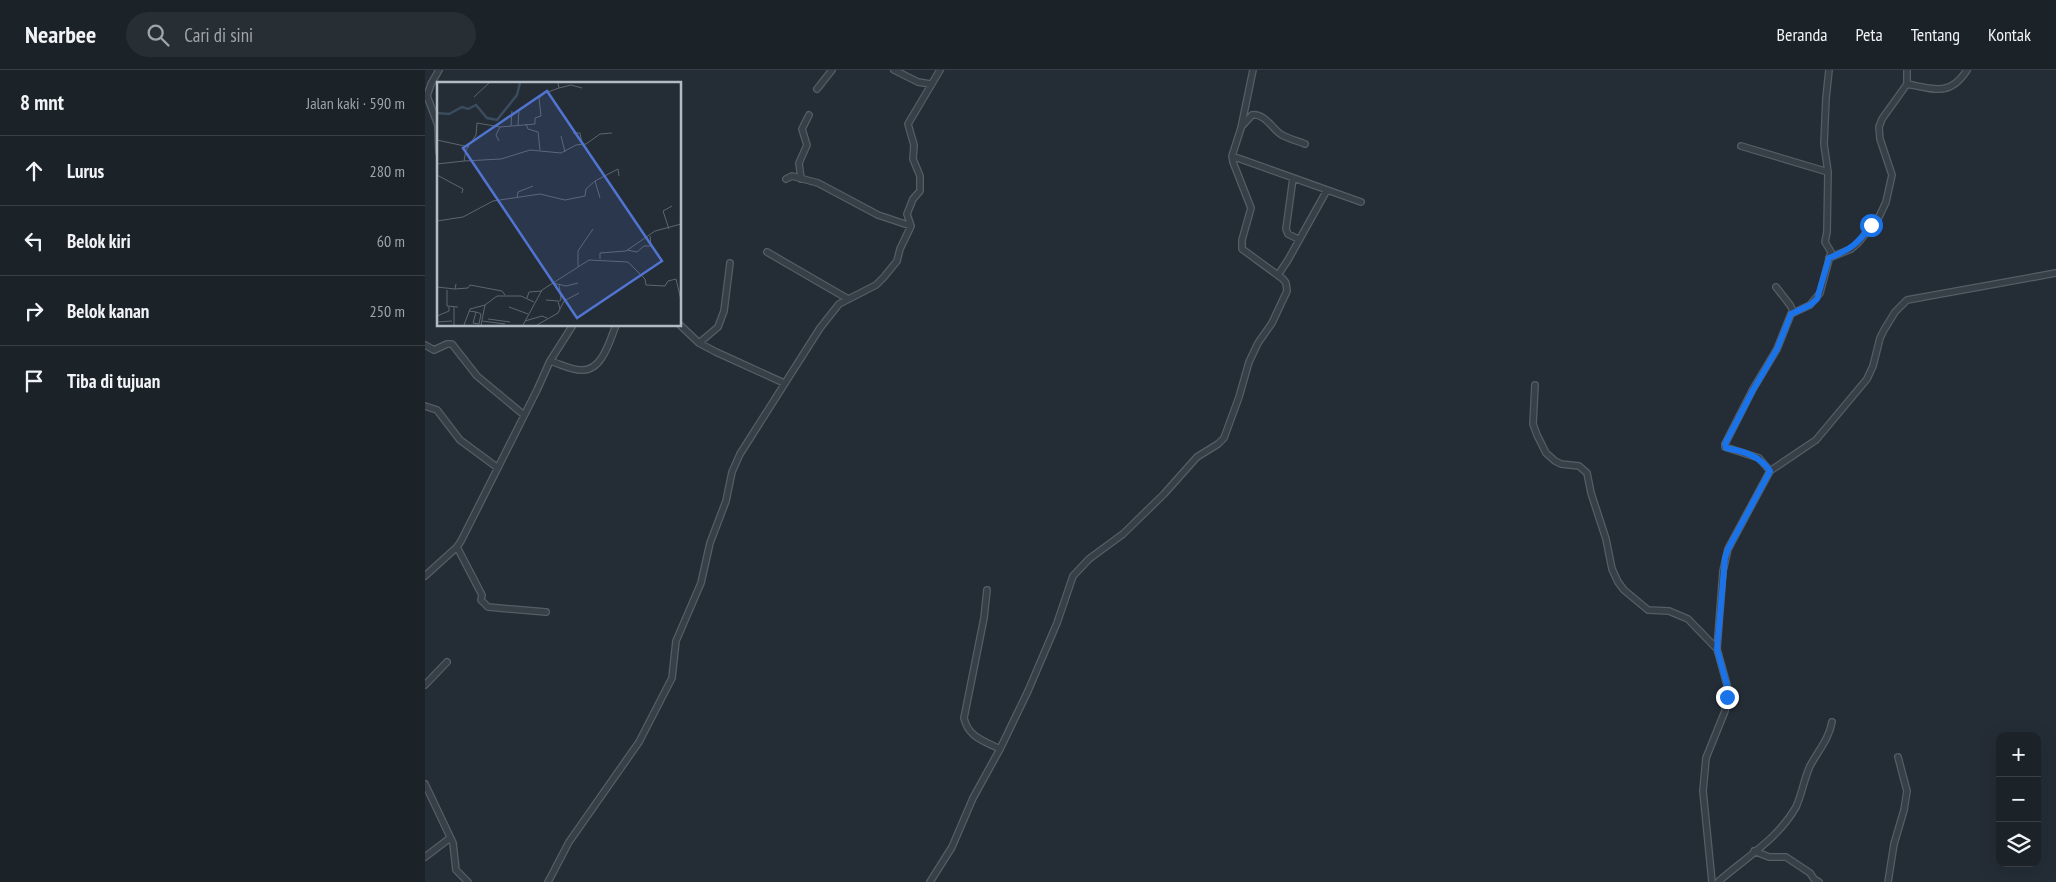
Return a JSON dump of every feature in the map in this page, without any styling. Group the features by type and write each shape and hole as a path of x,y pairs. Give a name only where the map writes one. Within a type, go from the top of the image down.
{"street":[{"path":"437,122 427,96 439,70"},
{"path":"817,89 832,70"},
{"path":"894,70 918,82 930,84"},
{"path":"548,882 569,842 639,742 672,678 676,641 701,583 710,543 726,501 735,464 819,328 839,304 876,285 897,261 900,249 911,226 907,214 913,199 920,191 921,176 913,159 914,145 907,124 940,70"},
{"path":"930,882 952,847 973,798 1000,749 1057,623 1073,576 1089,558 1130,527 1164,494 1197,457 1224,438 1249,362 1272,323 1287,291 1287,283 1242,250 1242,240 1251,208 1232,156 1241,128 1253,70"},
{"path":"1770,471 1759,458 1736,449 1726,448 1725,444 1777,349 1793,311 1810,305 1817,299 1831,252 1825,242 1827,232 1828,172 1824,144 1829,70"},
{"path":"1829,258 1851,249 1858,243 1879,217 1886,202 1892,175 1880,139 1879,127 1882,119 1907,84 1907,70"},
{"path":"1907,84 1946,90 1954,85 1967,70"},
{"path":"801,179 799,163 807,145 802,130 809,114"},
{"path":"1241,128 1255,114 1274,126 1282,135 1305,144"},
{"path":"1741,146 1828,172"},
{"path":"1232,156 1361,202"},
{"path":"786,179 793,176 817,183 878,215 911,226"},
{"path":"1293,178 1286,229 1288,234 1299,239"},
{"path":"1278,275 1327,190"},
{"path":"767,252 848,298"},
{"path":"699,343 718,327 724,311 730,263"},
{"path":"1712,882 1703,791 1706,758 1725,711 1727,697 1727,685 1717,649 1725,558 1770,471 1816,440 1867,379 1884,330 1895,312 1907,300 2056,273"},
{"path":"1776,287 1791,305 1793,311"},
{"path":"425,576 457,547 550,361 572,326"},
{"path":"550,361 578,370 589,369 600,360 616,326"},
{"path":"681,326 699,343 784,383"},
{"path":"425,345 434,350 447,344 452,344 477,376 524,415"},
{"path":"1535,385 1533,424 1537,435 1546,453 1555,461 1561,464 1579,466 1587,473 1613,569 1621,586 1648,610 1669,611 1688,619 1717,649"},
{"path":"425,406 437,410 460,440 498,468"},
{"path":"457,547 482,595 481,600 488,607 546,612"},
{"path":"987,590 984,618 964,718 970,733 1000,749"},
{"path":"425,685 447,662"},
{"path":"1719,882 1775,835 1791,815 1797,805 1809,769 1829,735 1832,722"},
{"path":"1888,882 1894,844 1904,810 1907,791 1898,757"},
{"path":"425,784 450,838 456,870 468,882"},
{"path":"425,857 450,838"},
{"path":"1754,851 1769,857 1786,857 1811,874 1819,882"}],"route":[{"path":"1727,697 1727,685 1717,649 1725,558 1770,471 1759,458 1736,449 1726,448 1727,437 1777,349 1791,314 1793,311 1810,305 1817,299 1829,258 1851,249 1858,243 1871,225"}]}
